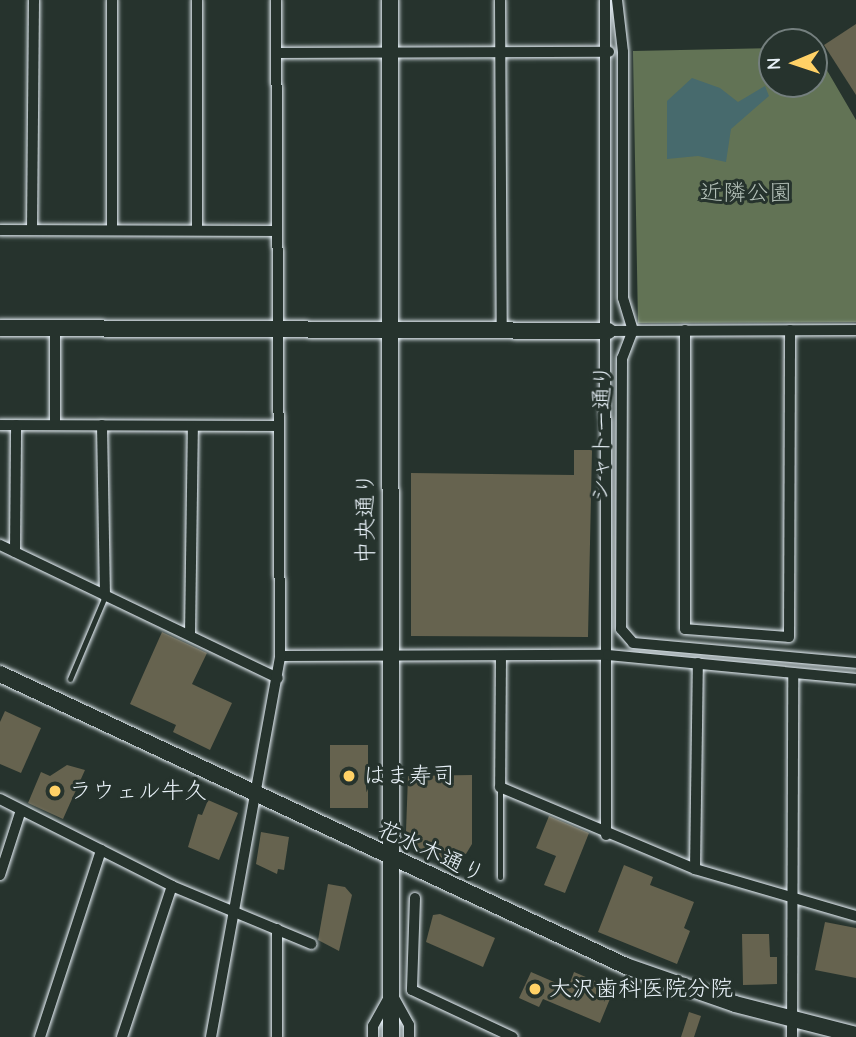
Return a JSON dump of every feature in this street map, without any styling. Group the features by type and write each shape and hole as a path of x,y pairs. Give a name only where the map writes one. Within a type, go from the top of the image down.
{"street":[{"path":"32,230 34,0"},
{"path":"112,0 112,229"},
{"path":"197,0 197,230"},
{"path":"211,1037 258,796 280,656 276,0"},
{"name":"中央通り","path":"390,0 391,1037"},
{"path":"500,0 502,331"},
{"path":"605,0 609,51 606,835"},
{"path":"617,0 622,52 623,298 633,330"},
{"path":"278,53 609,51"},
{"path":"0,230 276,230"},
{"path":"0,328 278,331 856,330"},
{"path":"55,329 55,425"},
{"name":"シャトー通り","path":"633,330 622,358 621,629 633,643 856,663"},
{"path":"685,330 685,629 789,637 790,330"},
{"path":"0,425 278,426"},
{"path":"15,552 16,425"},
{"path":"102,425 105,596"},
{"path":"190,634 192,426"},
{"path":"0,545 278,678"},
{"path":"280,656 608,655 856,679"},
{"path":"501,656 500,788 606,835 695,869 793,901 856,916"},
{"path":"695,869 698,663"},
{"path":"793,673 793,1029"},
{"name":"花水木通り","path":"0,674 390,859 626,966 793,1029 856,1035"},
{"path":"0,799 172,886 311,944"},
{"path":"0,875 21,810"},
{"path":"40,1037 101,850"},
{"path":"122,1037 172,886"},
{"path":"415,898 412,990 506,1035"},
{"path":"277,929 277,1037"},
{"path":"373,1037 373,1026 391,993"},
{"path":"391,993 408,1025 409,1037"}],"lane":[{"path":"70,679 105,596"},
{"path":"500,788 500,877"}],"green space":[{"name":"近隣公園","path":"758,48 758,98 828,98 828,72 856,120 856,322 638,323 633,51"}],"water":[{"path":"692,78 720,88 738,102 758,90 758,98 767,98 731,129 726,162 698,156 667,159 667,101"}],"building":[{"path":"856,24 856,95 828,51 828,42"},
{"path":"574,450 592,450 588,637 411,636 411,473 574,475"},
{"path":"162,632 207,653 192,684 232,703 210,750 173,732 176,725 130,704"},
{"path":"5,711 41,728 21,773 0,764 0,722"},
{"name":"はま寿司","path":"330,745 368,745 368,808 330,808"},
{"name":"ラウェル牛久","path":"67,765 85,770 63,819 28,803 41,772 50,776"},
{"path":"472,775 472,844 458,867 417,847 406,831 408,776"},
{"path":"208,800 238,813 219,860 188,847 198,814 202,815"},
{"path":"549,816 589,833 565,893 544,885 556,856 536,848"},
{"path":"261,832 289,837 284,870 278,869 277,874 256,864"},
{"path":"624,865 653,877 650,885 694,902 684,928 690,931 677,964 598,932"},
{"path":"328,884 345,887 352,895 339,951 318,940"},
{"path":"440,914 495,938 483,967 426,942 433,915"},
{"path":"825,922 856,928 856,978 815,970"},
{"path":"742,934 769,934 770,957 777,957 777,984 743,985"},
{"path":"531,972 568,988 574,972 614,989 600,1023 543,999 539,1007 519,998"},
{"path":"689,1012 701,1016 694,1037 681,1037"}],"place":[{"name":"はま寿司","path":"349,776"},
{"name":"ラウェル牛久","path":"55,791"},
{"name":"大沢歯科医院分院","path":"535,989"}]}
